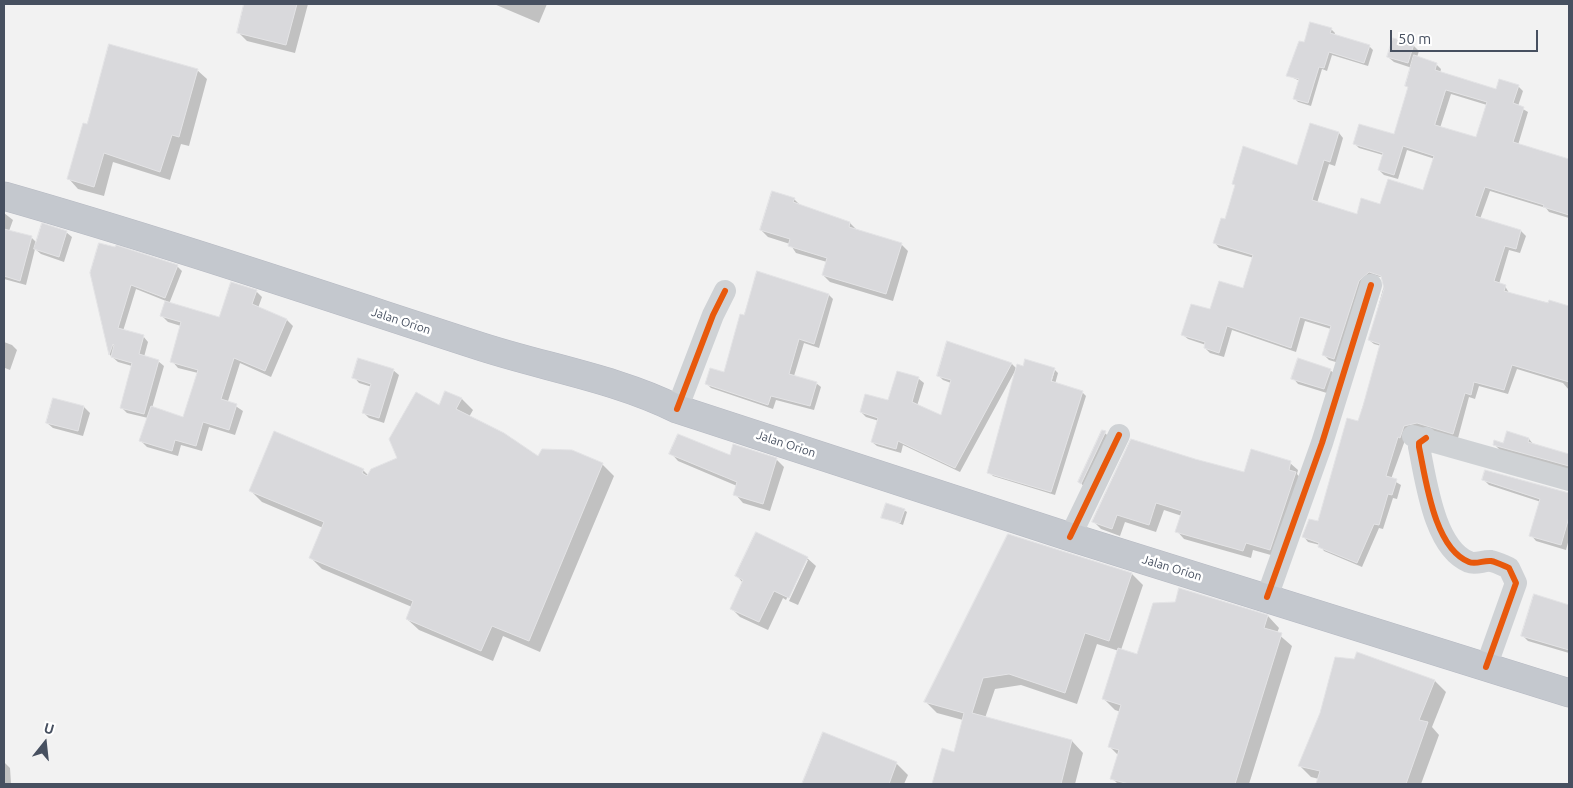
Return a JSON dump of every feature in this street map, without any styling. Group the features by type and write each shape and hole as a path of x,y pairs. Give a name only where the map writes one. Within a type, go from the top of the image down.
{"highway":[{"name":"Jalan Orion","path":"4,196 275,280 499,353 650,395 677,409 1070,537 1267,597 1569,693"}],"street":[{"path":"1267,597 1322,443 1371,285"},
{"path":"677,409 713,315 725,291"},
{"path":"1070,537 1119,435"},
{"path":"1486,667 1516,583 1509,568 1492,561 1471,563 1454,554 1446,543 1432,505 1419,447 1419,437 1569,480"}],"building":[{"path":"244,4 297,4 286,45 237,33"},
{"path":"1310,22 1332,28 1330,33 1370,45 1364,63 1329,52 1324,68 1319,67 1308,103 1293,99 1299,79 1286,76 1299,41 1304,42"},
{"path":"1393,38 1414,44 1408,63 1387,57"},
{"path":"109,44 198,69 179,137 172,135 160,172 104,153 94,187 67,179 83,123 87,124"},
{"path":"1414,55 1437,63 1435,70 1496,89 1499,79 1519,85 1513,103 1524,107 1513,142 1569,159 1569,215 1543,207 1544,205 1485,187 1475,216 1521,230 1516,249 1505,246 1494,281 1506,285 1504,291 1548,303 1549,300 1569,306 1569,382 1512,365 1504,390 1474,382 1471,395 1465,393 1453,434 1417,423 1404,426 1400,438 1398,437 1386,476 1397,479 1392,495 1388,494 1379,525 1374,524 1357,563 1318,547 1319,543 1302,537 1309,519 1318,521 1347,418 1358,421 1363,406 1380,344 1368,340 1384,289 1381,276 1369,272 1359,281 1334,359 1322,355 1331,326 1300,317 1291,348 1227,326 1219,353 1204,348 1205,342 1181,335 1191,304 1210,309 1219,281 1243,288 1253,255 1213,243 1221,218 1225,219 1235,185 1232,184 1243,146 1297,165 1310,123 1339,132 1330,162 1324,160 1312,200 1357,214 1361,198 1380,204 1388,179 1423,190 1434,156 1403,146 1394,175 1378,170 1383,153 1353,144 1359,124 1394,134 1408,87 1405,86","holes":["1446,90 1487,102 1476,137 1435,125"]},
{"path":"772,191 795,198 793,202 850,222 849,227 902,243 886,294 822,275 827,258 788,246 790,239 760,230"},
{"path":"42,223 67,231 59,257 34,249"},
{"path":"4,229 32,236 20,281 4,276"},
{"path":"99,243 115,247 116,245 178,265 165,298 131,285 118,328 144,335 139,354 159,360 144,414 120,408 132,363 111,357 113,344 109,355 90,273"},
{"path":"757,271 829,294 814,344 799,339 789,374 817,382 810,406 771,396 768,405 705,384 710,368 724,372 740,314 744,315"},
{"path":"231,282 257,290 252,304 287,319 265,371 234,358 221,399 237,404 229,430 203,422 196,446 175,440 172,451 139,441 151,406 183,417 198,370 170,362 181,322 160,316 165,301 219,317"},
{"path":"947,341 1012,363 955,468 898,441 896,449 871,442 878,418 860,412 865,394 888,400 897,371 919,377 912,402 941,415 951,380 937,376"},
{"path":"358,358 394,369 379,418 362,413 371,384 352,378"},
{"path":"1298,358 1331,369 1324,389 1291,379"},
{"path":"1025,359 1055,368 1051,381 1083,391 1051,492 987,473 1017,364 1023,366"},
{"path":"445,391 462,398 456,409 504,433 538,456 542,449 572,450 603,463 529,641 492,626 481,651 406,619 413,601 309,558 324,522 249,491 274,431 364,469 362,473 367,476 371,469 397,458 389,439 416,392 439,405"},
{"path":"53,398 84,406 78,431 46,423"},
{"path":"1102,430 1106,431 1081,484 1078,482"},
{"path":"1507,431 1529,438 1528,442 1569,454 1569,466 1493,445 1494,440 1503,443"},
{"path":"678,434 730,455 733,444 777,458 763,504 733,495 737,482 669,454"},
{"path":"1131,439 1244,472 1251,449 1291,461 1289,470 1296,472 1270,550 1246,543 1243,551 1175,532 1182,511 1156,503 1149,525 1117,515 1112,529 1092,522"},
{"path":"1485,470 1569,493 1569,517 1561,545 1529,536 1540,499 1482,480"},
{"path":"886,503 905,509 900,523 881,518"},
{"path":"756,532 808,557 789,598 774,591 759,622 730,609 743,580 735,576"},
{"path":"1008,534 1132,573 1109,641 1085,633 1065,693 1009,674 983,678 972,713 1072,740 1061,784 932,784 942,748 954,752 964,713 924,702"},
{"path":"1179,588 1268,615 1264,628 1282,633 1235,784 1129,784 1110,779 1119,750 1108,747 1121,705 1102,699 1118,648 1137,654 1153,603 1175,602"},
{"path":"1534,594 1569,605 1569,650 1521,636"},
{"path":"1357,652 1435,680 1419,720 1428,722 1406,784 1316,784 1320,771 1298,766 1320,713 1335,657 1354,659"},
{"path":"823,732 897,762 889,784 802,784"}],"cycle path":[{"path":"1267,597 1322,443 1371,285"},
{"path":"677,409 713,315 725,291"},
{"path":"1070,537 1119,435"},
{"path":"1426,438 1419,443 1419,447 1434,512 1447,543 1457,554 1469,562 1491,561 1509,568 1516,583 1486,667"}]}
